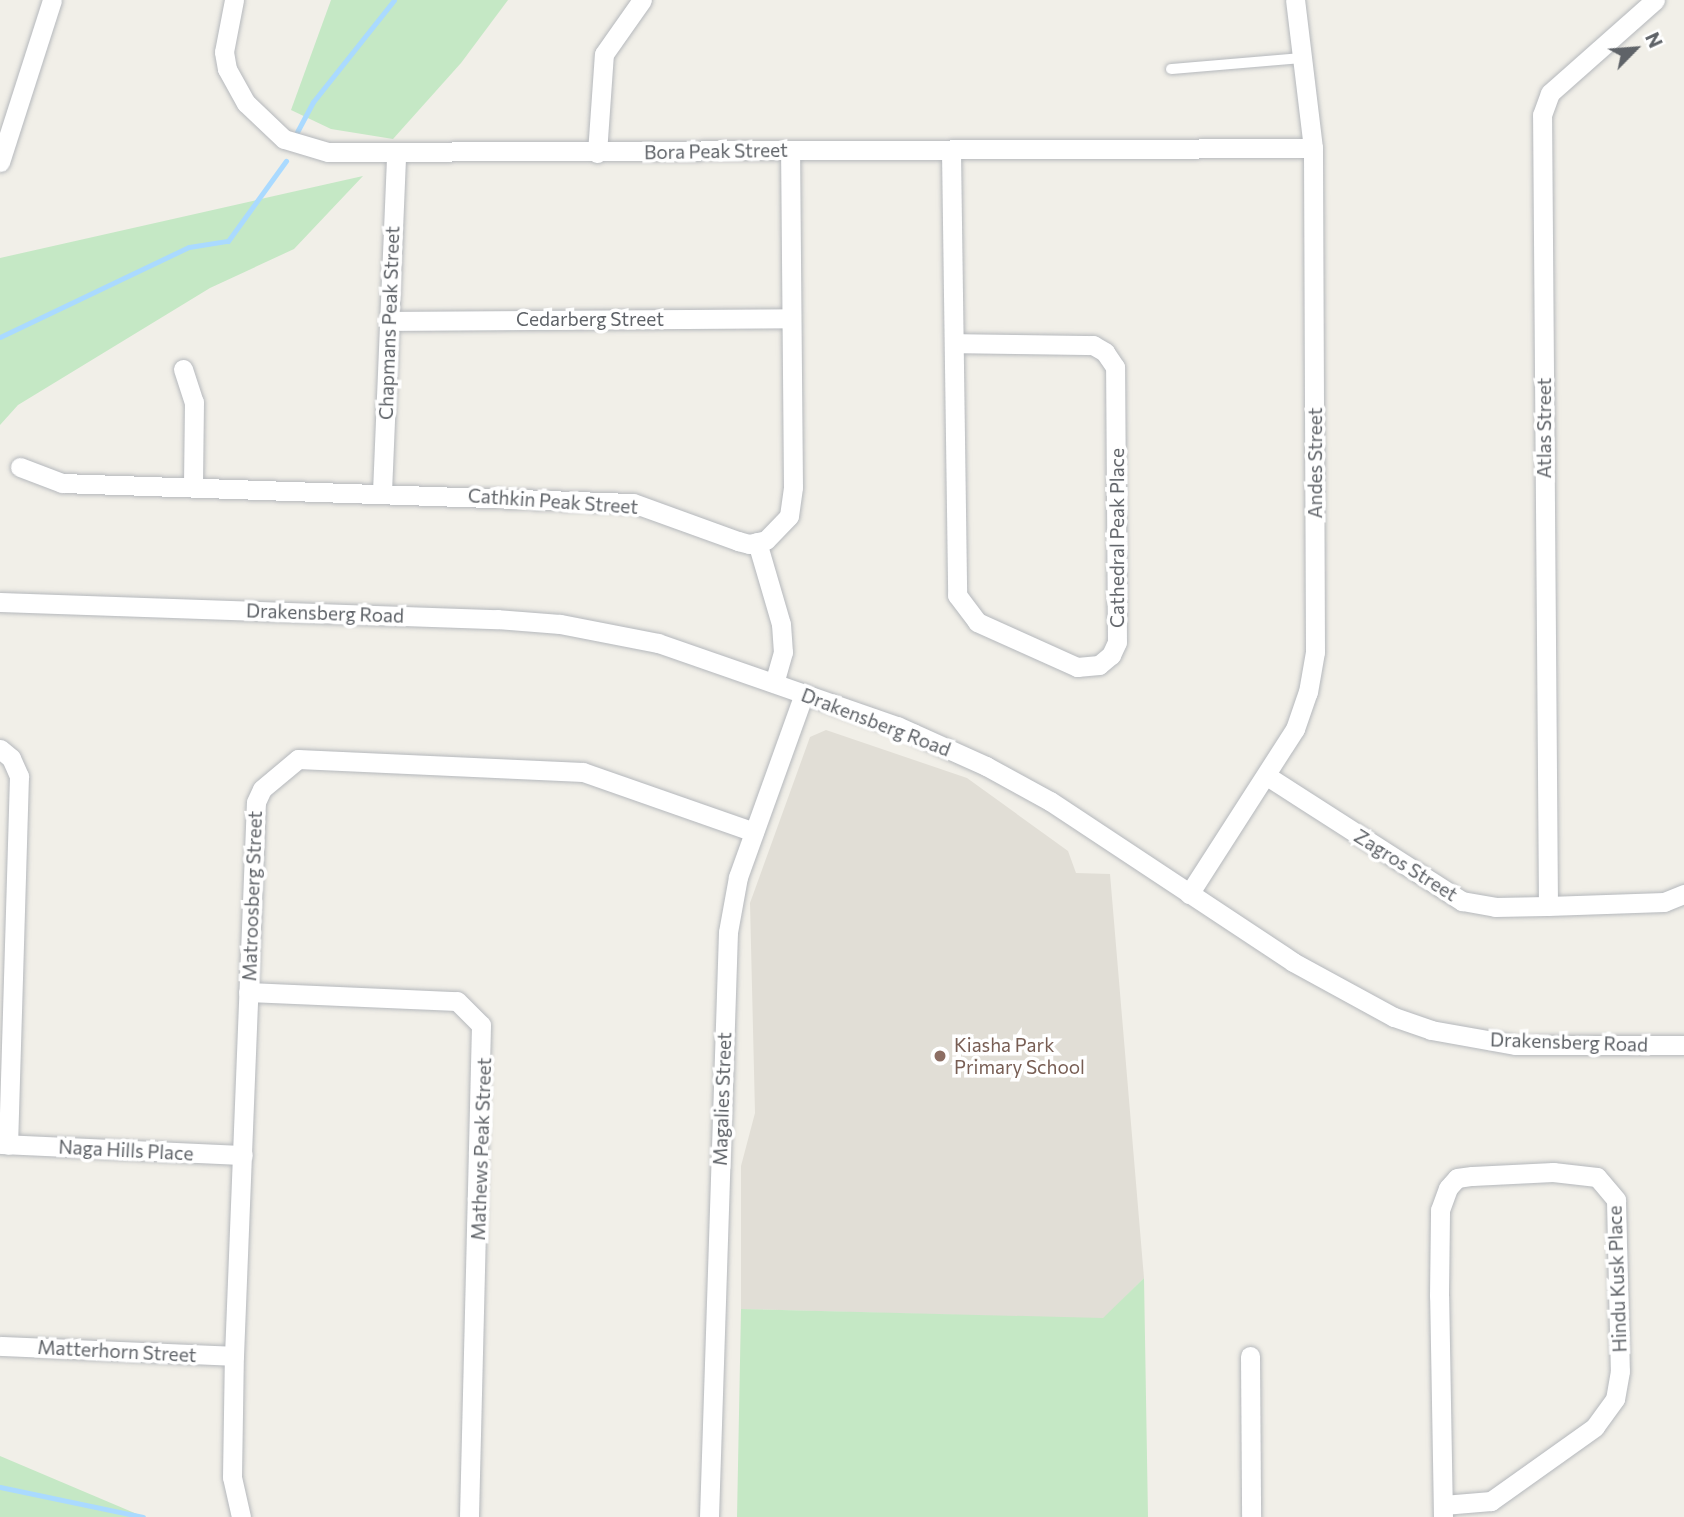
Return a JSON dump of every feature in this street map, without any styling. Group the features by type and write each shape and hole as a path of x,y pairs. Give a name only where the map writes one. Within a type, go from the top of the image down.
{"street":[{"path":"0,162 52,0"},
{"name":"Bora Peak Street","path":"234,0 224,43 227,69 258,117 284,139 311,149 396,153 597,153 1313,148"},
{"path":"597,153 599,71 604,54 642,0"},
{"name":"Andes Street","path":"1189,894 1267,776 1302,711 1315,652 1313,148 1295,0"},
{"name":"Atlas Street","path":"1548,906 1542,115 1550,93 1655,0"},
{"path":"774,683 783,652 781,624 757,542 777,532 791,511 789,150"},
{"name":"Cathedral Peak Place","path":"951,151 957,595 977,622 1077,667 1099,665 1111,655 1117,642 1115,367 1105,352 1093,345 954,343"},
{"name":"Chapmans Peak Street","path":"382,492 396,153"},
{"name":"Cedarberg Street","path":"390,321 790,318"},
{"path":"183,369 194,402 193,487"},
{"name":"Cathkin Peak Street","path":"20,467 61,483 382,492 633,503 738,541 757,542"},
{"name":"Drakensberg Road","path":"0,602 560,624 658,643 897,726 986,766 1050,801 1189,894 1362,1003 1431,1030 1515,1045 1684,1045"},
{"name":"Magalies Street","path":"709,1517 728,932 738,877 804,694"},
{"name":"Naga Hills Place","path":"0,749 11,758 19,776 4,1144 243,1155"},
{"name":"Matroosberg Street","path":"241,1517 232,1477 234,1356 256,802 267,782 298,759 583,772 754,832"},
{"name":"Zagros Street","path":"1267,776 1462,901 1495,907 1548,906 1664,902 1684,894"},
{"name":"Mathews Peak Street","path":"248,992 457,1001 481,1025 469,1517"},
{"name":"Hindu Kusk Place","path":"1553,1172 1597,1177 1616,1200 1620,1371 1615,1399 1595,1427 1491,1501 1443,1511 1440,1210 1448,1188 1457,1178 1472,1176 1553,1172"},
{"name":"Matterhorn Street","path":"0,1346 234,1356"},
{"path":"1250,1356 1251,1517"}],"lane":[{"path":"1171,69 1303,58"}],"shaded area":[{"name":"Kiasha Park Primary School","path":"826,730 967,778 1068,851 1076,873 1110,874 1144,1278 1103,1319 741,1309 741,1166 755,1113 750,903 810,737"}],"green space":[{"path":"331,0 508,0 461,63 393,139 331,129 291,110"},
{"path":"363,176 294,249 210,288 18,405 0,425 0,258"},
{"path":"1144,1278 1148,1517 737,1517 741,1309 1103,1318"},
{"path":"0,1456 144,1517 0,1517"}],"waterway":[{"path":"297,132 313,102 394,0"},
{"path":"0,337 189,247 228,241 286,161"},
{"path":"0,1487 143,1517"}],"place":[{"name":"Kiasha Park Primary School","path":"940,1056"}]}
